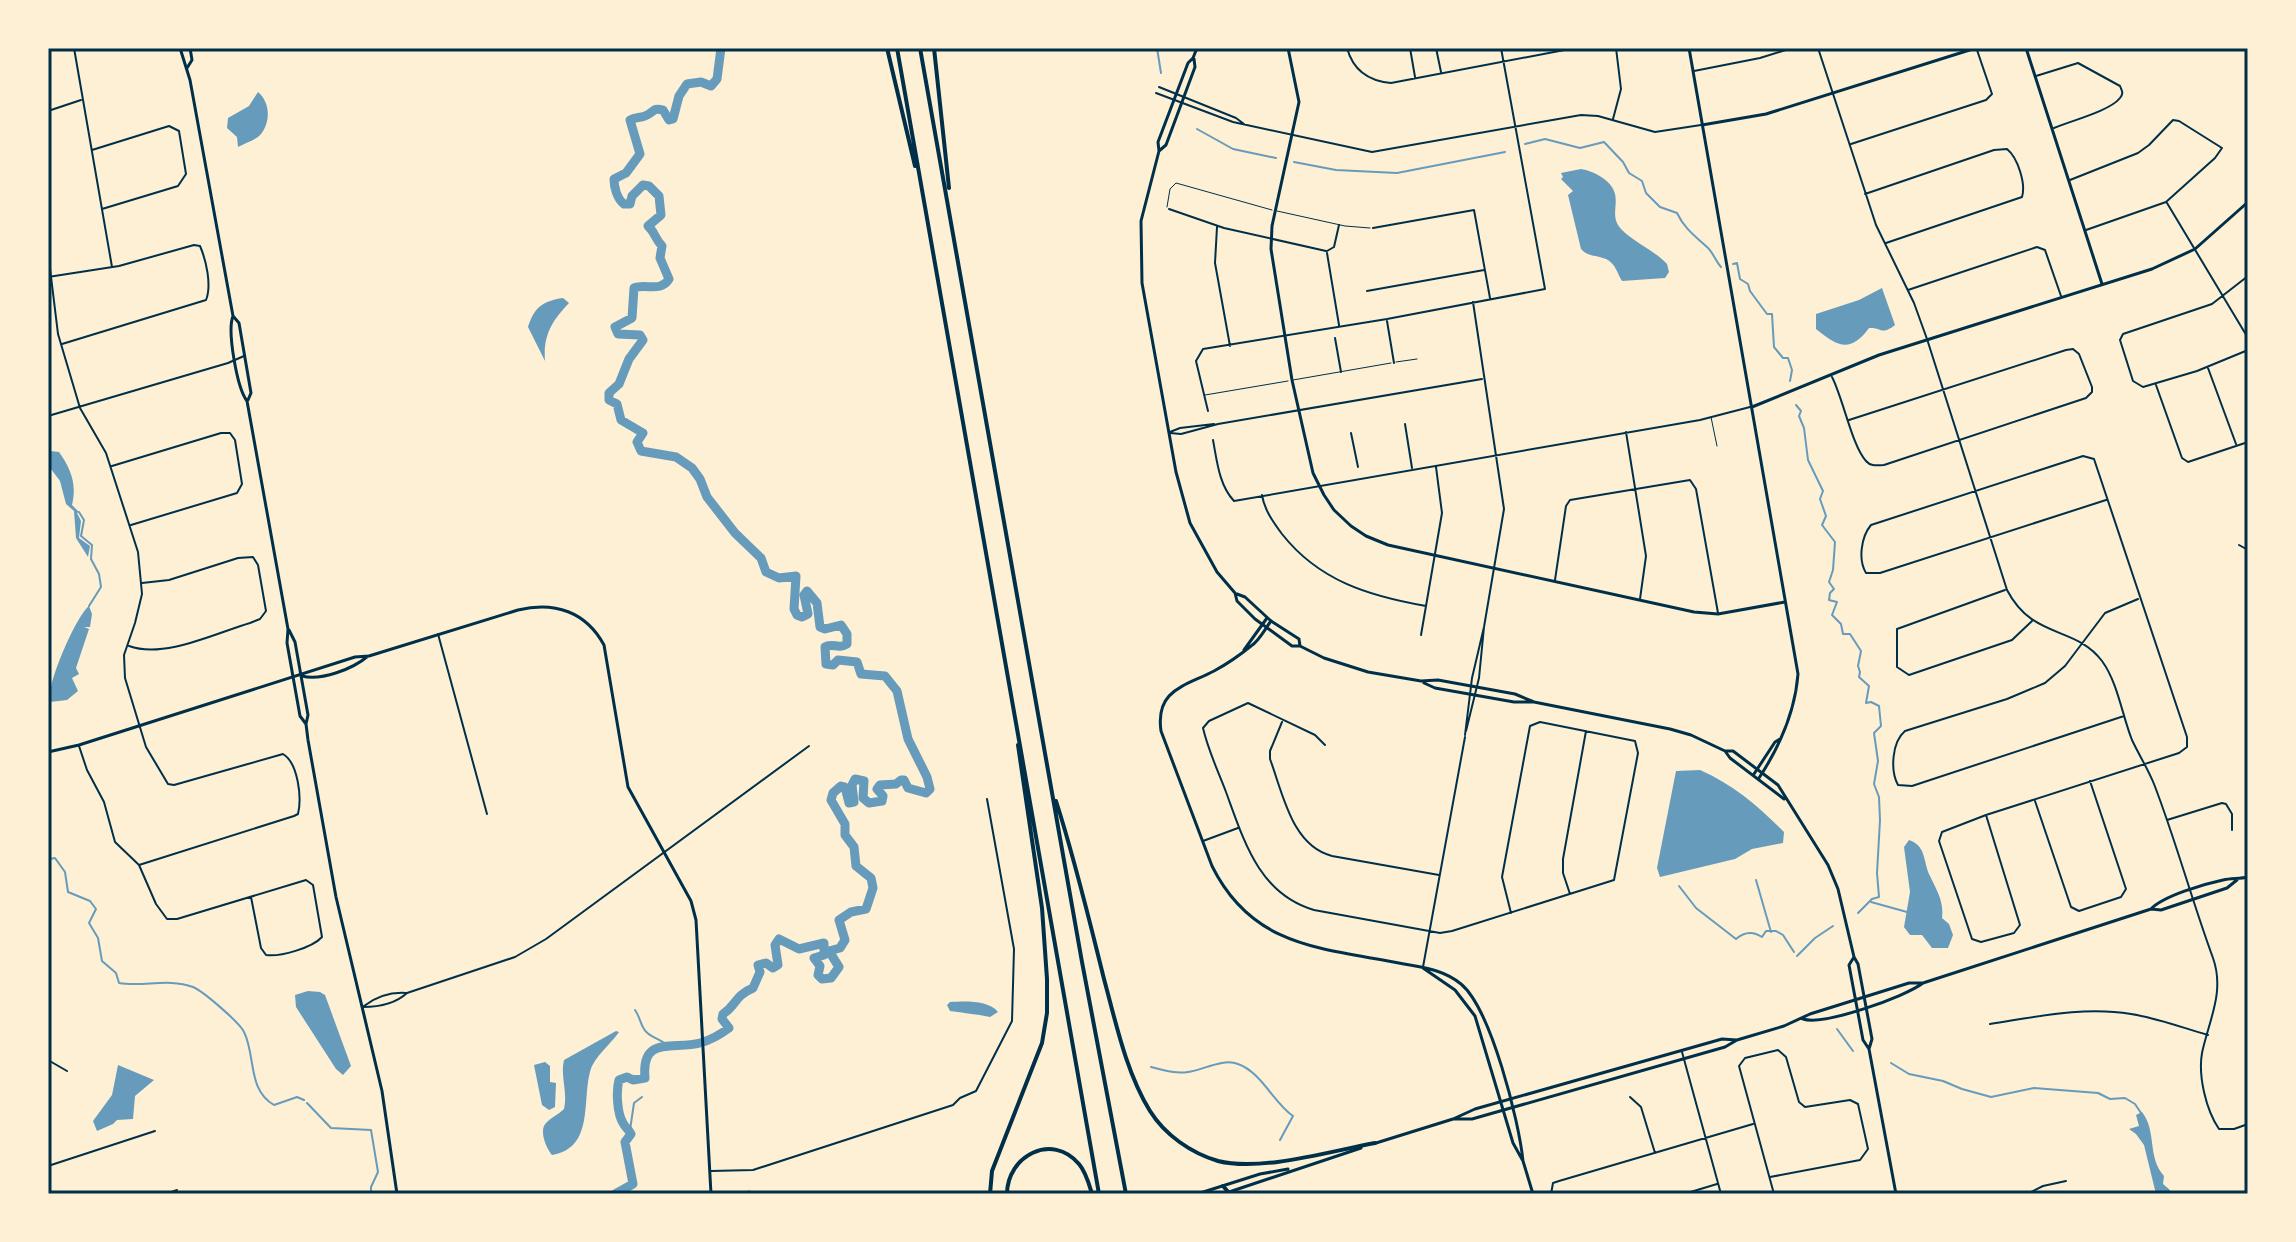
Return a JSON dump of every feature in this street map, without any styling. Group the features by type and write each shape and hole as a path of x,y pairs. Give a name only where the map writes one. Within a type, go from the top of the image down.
{"highway":[{"path":"887,48 911,161 917,170"},
{"path":"897,48 1099,1194"},
{"path":"920,48 1126,1194"},
{"path":"934,48 951,211"},
{"path":"990,1194 992,1171 1042,1043 1047,1013 1042,908 1014,707"},
{"path":"1051,784 1070,844 1115,1020 1138,1089 1152,1114 1171,1136 1197,1153 1240,1164 1264,1163 1375,1143"},
{"path":"1007,1194 1010,1172 1017,1163 1032,1152 1052,1149 1060,1150 1077,1161 1083,1168 1092,1194"},
{"path":"1223,1186 1230,1193"}],"main road":[{"path":"180,48 187,68 233,316 239,323 251,393 247,401"},
{"path":"187,68 192,60 190,48"},
{"path":"1197,48 1188,63 1158,142 1159,151 1141,221 1140,251 1142,283 1169,432 1190,523 1217,572 1235,593 1237,601 1261,625 1292,646 1300,646 1346,666 1421,681 1438,680 1515,694 1534,702"},
{"path":"1288,48 1299,102 1275,211 1271,239 1272,266 1292,380 1318,485 1340,517 1366,536 1388,545 1694,612 1718,614 1785,602"},
{"path":"1689,48 1798,674 1795,703 1780,746 1759,778"},
{"path":"1702,125 1766,114 1976,48"},
{"path":"2026,48 2102,285"},
{"path":"1159,151 1166,145 1182,104 1195,67 1193,58"},
{"path":"1752,407 1849,366 1927,339 2152,269 2195,249 2248,202"},
{"path":"233,316 230,324 235,360 242,394 247,401 288,629 287,643 300,716 306,724"},
{"path":"1235,593 1245,597 1267,618 1299,639 1300,646"},
{"path":"48,752 302,676 355,657 369,656 532,607 554,607 580,615 592,626 604,645 628,787 691,901 696,920 701,1059 711,1194"},
{"path":"1244,650 1267,618"},
{"path":"1271,621 1251,647 1214,671 1178,687 1168,697 1161,712 1161,731 1212,866 1227,892 1247,914 1272,932 1308,946 1433,968 1464,987 1476,1002 1488,1027 1533,1194"},
{"path":"288,629 295,642 302,676 308,715 306,724 336,897 382,1091 397,1191"},
{"path":"302,676 312,679 358,665 369,656"},
{"path":"1421,681 1435,688 1476,696 1534,702 1670,729 1725,751 1733,751 1763,772 1778,785 1828,865 1858,964 1872,1039 1869,1049"},
{"path":"1754,774 1780,739"},
{"path":"1725,751 1787,801"},
{"path":"2151,909 2158,902 2189,891 2224,880 2248,877"},
{"path":"1453,1119 1472,1119 1725,1047 1810,1014 1909,983 1923,983 2151,909 2161,910 2227,888 2237,880"},
{"path":"1854,957 1849,965 1863,1040 1869,1049 1896,1194"},
{"path":"1423,968 1455,990 1469,1007 1480,1029 1513,1143 1523,1161"},
{"path":"1802,1019 1812,1022 1858,1010 1911,992 1923,983"},
{"path":"1223,1194 1502,1102 1722,1039 1737,1040"},
{"path":"1197,1194 1260,1174 1296,1168"}],"street":[{"path":"74,48 112,268"},
{"path":"1347,48 1357,69 1368,78 1391,83 1575,48"},
{"path":"1410,48 1415,78"},
{"path":"1436,48 1441,73"},
{"path":"1208,411 1196,361 1203,349 1545,289 1501,48"},
{"path":"1613,120 1621,89 1616,48"},
{"path":"1693,71 1760,58 1792,48"},
{"path":"1818,48 1864,194 1884,244 1914,303 1927,339 2007,590 2016,605 2032,621 2081,643 2094,652 2108,670 2124,716 2153,781 2216,967 2218,990 2201,1071 2213,1120 2219,1129 2234,1129 2248,1124"},
{"path":"1850,145 1986,100 1992,94 1991,86 1976,48"},
{"path":"2035,76 2078,63 2120,86 2122,91 2120,97 2108,106 2052,129"},
{"path":"1159,87 1236,118 1245,125"},
{"path":"1156,93 1245,125 1353,150 1382,152 1581,115 1598,116 1655,132 1702,125"},
{"path":"48,111 83,100"},
{"path":"2069,181 2138,153 2176,120 2222,148 2166,202 2084,230"},
{"path":"92,150 169,126 179,131 186,174 184,181 178,186 102,209"},
{"path":"1864,194 1994,150 2007,149 2014,156 2024,188 2022,197 1884,244"},
{"path":"2166,202 2248,338"},
{"path":"1169,209 1217,226 1326,251 1334,247 1339,225"},
{"path":"1373,228 1474,210 1490,299"},
{"path":"1217,226 1215,263 1230,346"},
{"path":"50,277 112,268 197,245 202,250 208,296 200,303 61,344"},
{"path":"1906,290 2037,247 2045,250 2061,297"},
{"path":"1326,251 1339,327"},
{"path":"48,252 61,344 80,408 112,466 140,561 140,604 124,655 125,678 146,747 168,784 180,784 283,754 293,763 300,810 294,816 139,865"},
{"path":"1367,291 1485,269"},
{"path":"2248,276 2212,304 2121,335 2122,352 2135,384 2143,387 2248,350"},
{"path":"1423,968 1504,509 1473,302"},
{"path":"1387,319 1394,363"},
{"path":"1335,338 1341,372"},
{"path":"1830,375 1866,461 1872,465 1884,465 2086,398 2092,387 2079,354 2073,349 1849,420"},
{"path":"48,416 244,356"},
{"path":"2208,366 2236,446"},
{"path":"1169,432 1181,434 1218,424 1485,379"},
{"path":"2156,384 2182,458 2188,462 2248,442"},
{"path":"1213,440 1219,471 1234,501 1711,417 1752,407"},
{"path":"1405,424 1412,469"},
{"path":"1626,432 1646,556 1639,600"},
{"path":"112,466 217,434 230,433 235,440 242,484 237,493 129,526"},
{"path":"1351,433 1358,467"},
{"path":"1986,815 2020,925 2014,933 1981,942 1972,939 1939,841 1942,832 1986,815 2179,753 2187,747 2188,742 2094,459 2088,456 1975,490 1871,525 1864,535 1862,568 1866,573 1880,573 2106,500"},
{"path":"1421,635 1442,505 1436,465"},
{"path":"1554,581 1568,502 1685,480 1693,482 1718,614"},
{"path":"1262,495 1269,514 1290,543 1324,573 1365,593 1426,606"},
{"path":"2239,545 2248,550"},
{"path":"128,645 143,650 169,648 250,623 260,619 266,611 256,560 250,556 169,580 142,583"},
{"path":"2007,590 1897,629 1897,667 1909,675 1994,647 2012,640 2032,621"},
{"path":"2124,716 1912,786 1902,787 1893,773 1897,742 1905,731 2007,699 2045,683 2065,666 2105,613 2140,599"},
{"path":"1465,735 1476,696 1484,627"},
{"path":"437,634 487,814"},
{"path":"1325,745 1315,735 1282,722 1248,703 1204,725 1203,731 1239,827 1262,874 1277,891 1289,900 1320,912 1445,932 1511,913 1570,895 1610,882 1615,877 1638,753 1635,741 1537,721 1529,729 1502,877 1511,913"},
{"path":"1282,722 1270,751 1270,759 1292,818 1310,845 1332,856 1440,875"},
{"path":"1570,895 1563,873 1563,859 1586,730"},
{"path":"79,745 91,779 104,802 115,842 139,865 161,913 170,920 301,881 310,881 314,887 322,937 314,943 266,955 261,948 251,897"},
{"path":"363,1007 377,1007 399,1000 407,993 515,957 561,930 809,746"},
{"path":"2035,800 2071,907 2079,911 2121,897 2126,889 2090,781"},
{"path":"710,1171 753,1170 953,1105 976,1091 1012,1021 1014,949 987,799"},
{"path":"2166,821 2222,803 2232,814 2232,830"},
{"path":"1202,841 1239,827"},
{"path":"363,1007 375,998 397,992 407,993"},
{"path":"1990,1024 2080,1011 2106,1011 2134,1014 2209,1035"},
{"path":"1682,1050 1721,1194"},
{"path":"1770,1177 1863,1158 1868,1149 1860,1108 1850,1100 1809,1108 1801,1105 1786,1057 1781,1051 1742,1060 1739,1070 1774,1194"},
{"path":"48,1060 67,1071"},
{"path":"1630,1097 1641,1107 1655,1153"},
{"path":"1551,1194 1556,1182 1754,1124"},
{"path":"48,1166 155,1131"},
{"path":"2027,1194 2043,1186 2066,1181"},
{"path":"1684,1194 1719,1184"},
{"path":"166,1194 177,1190"}],"lane":[{"path":"1169,209 1170,189 1176,183 1275,211 1339,225 1373,228"},
{"path":"1205,395 1417,359"},
{"path":"1711,417 1717,446"}],"water":[{"path":"258,92 267,106 268,118 264,129 259,136 238,147 237,137 227,128 228,118 249,106"},
{"path":"1581,169 1596,174 1610,184 1616,199 1618,226 1667,264 1669,272 1665,278 1622,281 1609,261 1581,249 1568,195 1573,191 1561,179 1561,173"},
{"path":"1882,288 1895,325 1884,331 1869,328 1856,342 1843,345 1816,329 1816,314 1859,300"},
{"path":"563,298 569,303 550,329 545,361 528,327 540,306"},
{"path":"50,451 59,452 70,471 74,490 72,505 79,512 81,521 79,538 90,546 88,557 76,538 74,511 66,504 60,481 48,465"},
{"path":"89,606 92,614 90,627 84,627 89,629 76,668 79,674 72,678 78,691 67,700 50,702 52,682 63,652"},
{"path":"1700,770 1735,789 1765,813 1784,832 1783,843 1752,849 1735,859 1660,877 1657,868 1676,771"},
{"path":"1909,840 1922,851 1939,896 1942,918 1949,924 1953,935 1948,948 1932,948 1922,935 1910,935 1904,927 1910,892 1904,847"},
{"path":"308,991 325,995 351,1066 343,1075 296,1007 295,995"},
{"path":"950,1002 983,1003 998,1012 990,1017 950,1011 947,1005"},
{"path":"619,1032 592,1067 580,1134 565,1151 552,1155 545,1143 543,1129 564,1109 564,1060"},
{"path":"545,1062 550,1066 550,1082 556,1083 555,1107 549,1110 542,1105 534,1065"},
{"path":"118,1065 154,1080 135,1096 133,1119 117,1120 97,1131 93,1121 112,1095"},
{"path":"2142,1112 2147,1119 2156,1161 2164,1176 2163,1184 2170,1194 2156,1194 2144,1145 2129,1129 2139,1126 2136,1115"}],"waterway":[{"path":"615,1194 633,1184 625,1142 631,1134 619,1114 619,1080 645,1078 645,1064 654,1050 700,1043 729,1028 722,1019 723,1014 742,994 753,988 760,972 758,965 766,963 773,968 778,965 775,945 779,939 799,949 824,943 824,955 814,958 820,966 818,975 822,979 831,978 839,967 829,951 840,948 845,940 839,920 851,912 866,909 873,888 871,878 856,866 854,847 845,835 845,824 831,800 833,793 841,786 845,787 849,803 854,802 852,785 855,779 864,781 863,798 869,803 882,801 883,796 877,789 880,785 896,784 901,780 908,788 926,793 930,789 908,739 897,691 885,676 861,674 857,662 838,660 833,665 826,664 825,647 847,644 847,634 841,625 825,629 820,627 817,603 807,591 804,595 808,614 802,617 797,615 794,609 796,576 779,578 766,572 761,558 735,533 707,497 692,468 676,457 641,451 637,442 643,433 621,420 617,404 609,400 609,393 619,384 629,359 643,340 640,335 618,334 615,327 632,318 634,288 661,286 669,279 660,258 662,246 648,226 661,215 659,196 649,186 643,185 632,196 630,204 624,204 615,189 614,179 626,173 640,154 630,120 657,109 663,110 669,120 673,119 679,96 687,84 701,82 711,86 717,79 721,48"},
{"path":"1157,48 1161,73"},
{"path":"1197,129 1233,149 1276,158"},
{"path":"1525,144 1545,139 1580,148 1604,142 1629,173 1642,181 1646,193 1660,207 1677,213 1721,267"},
{"path":"1294,162 1336,170 1397,173 1505,152"},
{"path":"1733,264 1737,263 1740,279 1748,284 1767,314 1772,314 1774,347 1783,358 1788,358 1792,370 1790,381"},
{"path":"1796,405 1801,411 1799,416 1804,428 1808,460 1823,491 1820,499 1826,516 1822,525 1835,542 1829,582 1834,589 1829,600 1837,602 1832,615 1841,624 1843,634 1850,634 1861,651 1859,677 1869,686 1866,703 1879,706 1881,726 1874,733 1878,761 1874,784 1879,797 1880,820 1879,897 1872,899 1858,913"},
{"path":"79,512 84,520 81,536 92,545 91,559 99,574 101,587 89,606"},
{"path":"48,852 50,859 55,858 65,872 68,892 90,901 96,909 89,923 98,938 102,961 116,973 119,983 174,983 198,990 229,1015 244,1032 256,1081 265,1098 274,1105 297,1097 304,1100"},
{"path":"1756,880 1771,932"},
{"path":"1679,886 1696,908 1736,939 1745,934 1762,937 1766,931 1776,931 1783,935 1794,952"},
{"path":"1871,902 1907,912"},
{"path":"1797,956 1833,926"},
{"path":"635,1010 646,1032 667,1045"},
{"path":"1837,1029 1853,1051"},
{"path":"1151,1067 1183,1072 1226,1062 1246,1068 1293,1116 1280,1140"},
{"path":"1891,1063 1909,1074 1943,1081 1991,1097 2034,1088 2098,1093 2110,1099 2125,1098 2135,1104 2141,1113"},
{"path":"630,1130 634,1103 642,1097"},
{"path":"307,1103 331,1128 371,1130 378,1172 371,1194"}]}
